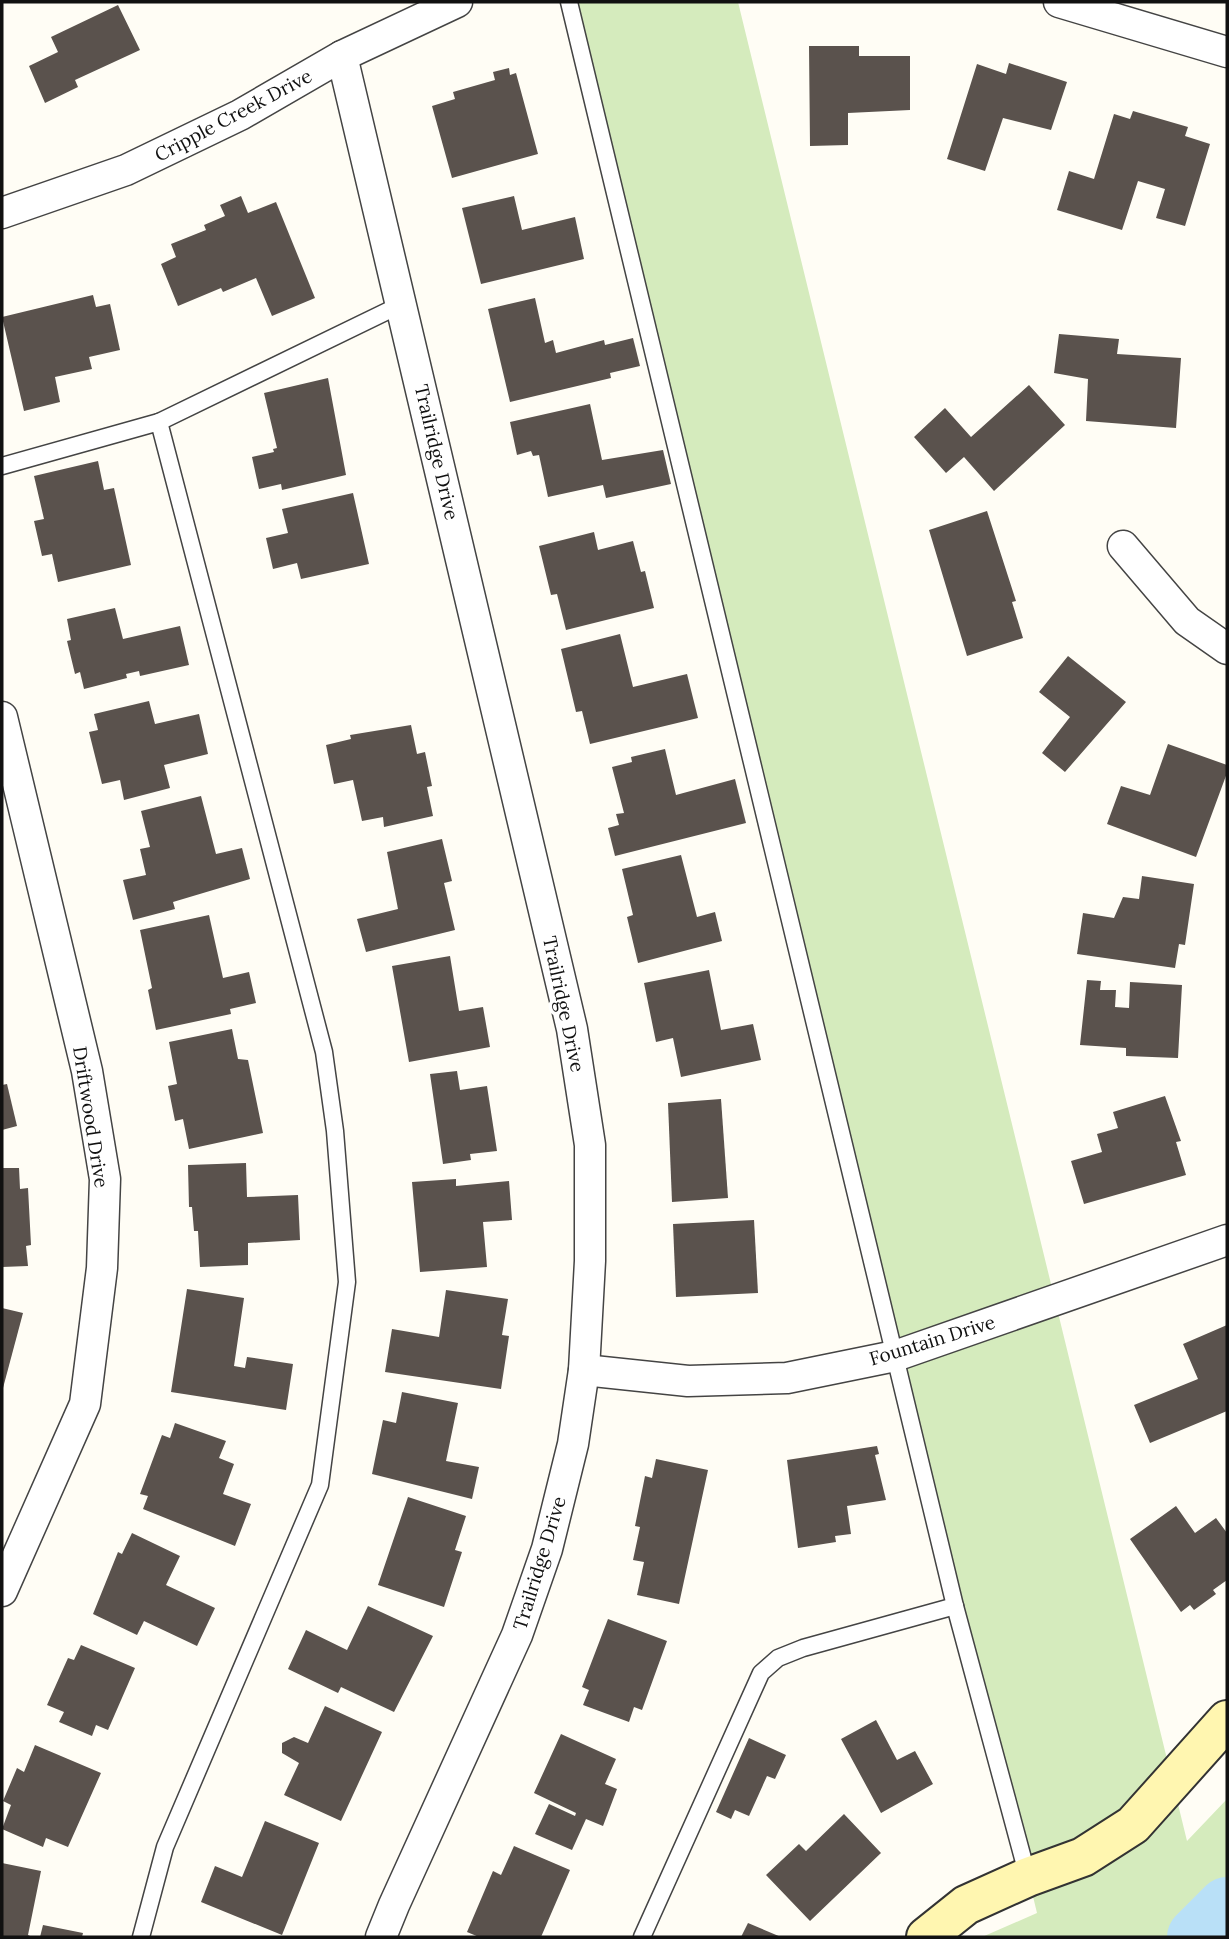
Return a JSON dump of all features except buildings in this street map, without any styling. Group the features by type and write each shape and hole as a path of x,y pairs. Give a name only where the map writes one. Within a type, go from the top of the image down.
{"street":[{"name":"Cripple Creek Drive","path":"2,213 125,170 240,115 342,56 457,2"},
{"path":"1059,2 1227,52"},
{"name":"Trailridge Drive","path":"342,56 572,1029 590,1144 590,1261 584,1370 573,1444 547,1549 517,1635 394,1905 382,1937"},
{"path":"1124,546 1187,621 1227,649"},
{"name":"Driftwood Drive","path":"2,717 87,1071 104,1179 102,1269 85,1404 2,1591"},
{"name":"Fountain Drive","path":"584,1370 688,1381 787,1378 895,1356 1227,1240"},
{"path":"926,1937 965,1905 1028,1877 1083,1857 1133,1825 1227,1720"}],"lane":[{"path":"569,2 955,1606 1028,1877"},
{"path":"2,466 159,422 402,304"},
{"path":"141,1937 165,1847 320,1485 347,1282 335,1131 324,1052 159,422"},
{"path":"642,1937 761,1672 778,1658 803,1648 955,1606"}],"green space":[{"path":"575,2 738,2 1187,1841 1227,1799 1227,1937 982,1937 1037,1913"}],"waterway":[{"path":"1197,1937 1227,1907"}]}
